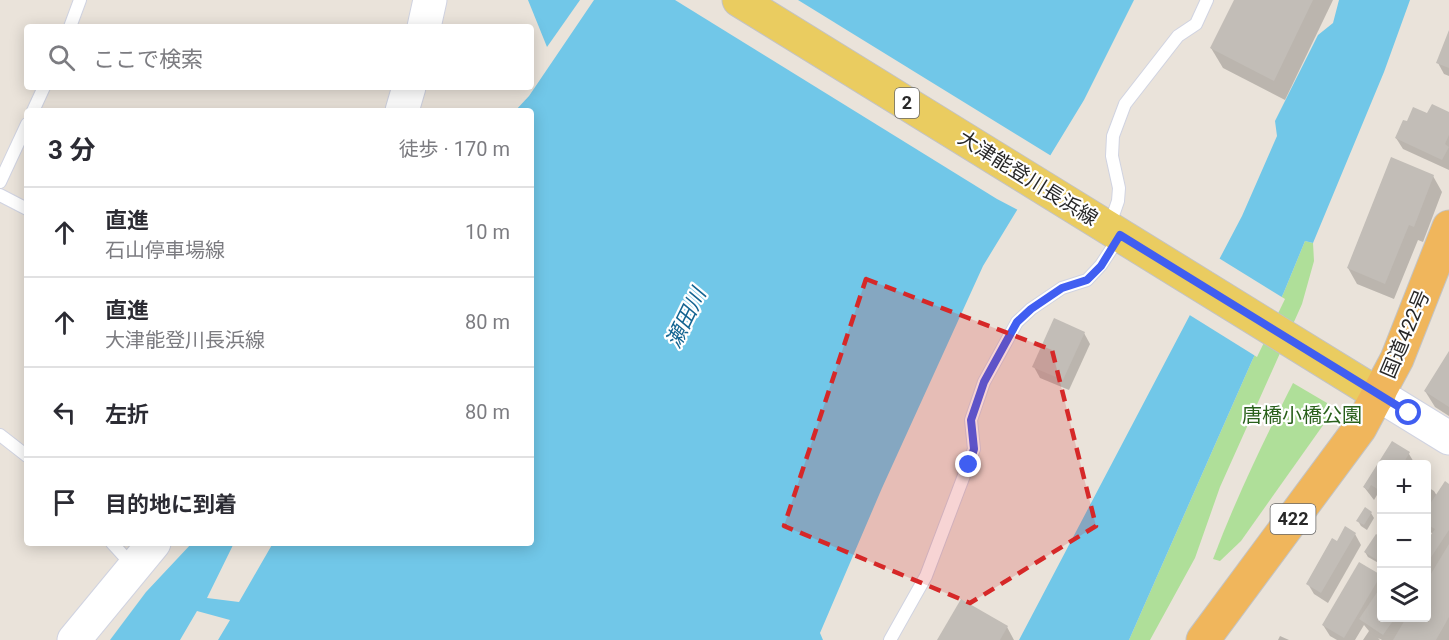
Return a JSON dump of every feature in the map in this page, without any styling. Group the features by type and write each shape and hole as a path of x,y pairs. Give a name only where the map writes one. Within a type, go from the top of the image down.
{"highway":[{"name":"国道422号","path":"1203,640 1360,428 1397,359 1449,227"}],"main road":[{"path":"425,24 430,0"},
{"name":"大津能登川長浜線","path":"739,0 1379,394"},
{"path":"403,108 408,90"},
{"path":"1379,394 1449,438"},
{"path":"74,640 144,555"}],"lane":[{"path":"71,24 80,0"},
{"path":"891,640 926,576 974,449 971,420 984,382 1017,322 1031,309 1062,288 1087,280 1101,266 1115,232 1119,188 1112,156 1113,136 1125,104 1178,36 1196,24 1207,0"},
{"path":"34,108 43,90"},
{"path":"0,183 24,131"},
{"path":"0,195 24,207"},
{"path":"0,435 24,454"},
{"path":"120,546 144,555"}],"highlighted area":[{"path":"866,279 1052,350 1096,526 970,603 784,526"}],"green space":[{"path":"1305,241 1313,243 1314,261 1302,304 1220,487 1195,558 1150,640 1129,640 1284,292"},
{"name":"唐橋小橋公園","path":"1293,383 1327,403 1331,414 1241,541 1220,561 1213,559 1251,470"}],"water":[{"path":"528,0 580,0 547,47"},
{"name":"瀬田川","path":"594,0 1134,0 1084,100 983,266 882,488 820,633 823,640 218,640 230,620 197,611 180,640 110,640 146,592 189,546 233,546 207,598 239,602 271,546 534,546 534,108 518,108 534,89"},
{"path":"1339,0 1410,0 1384,72 1313,243 1305,241 1129,640 1019,640 1242,216 1277,136 1275,121 1318,35 1333,23"}],"pier":[{"path":"675,0 798,0 1053,157 1020,211"},
{"path":"1217,257 1285,299 1257,357 1188,314"}],"building":[{"path":"1234,0 1313,0 1274,81 1210,48"},
{"path":"1449,30 1449,68 1436,63"},
{"path":"1432,104 1449,112 1449,135 1445,144 1449,147 1442,160 1395,138 1403,120 1407,121 1413,107 1427,113"},
{"path":"1391,157 1434,175 1414,227 1409,225 1385,284 1347,268"},
{"path":"1054,318 1085,332 1063,380 1032,367"},
{"path":"1449,351 1449,407 1424,391"},
{"path":"1392,441 1410,452 1405,460 1380,460"},
{"path":"1377,465 1377,489 1371,485 1368,490 1363,487"},
{"path":"1445,481 1449,484 1449,530 1431,557 1431,535 1435,529 1431,527 1431,502"},
{"path":"1365,507 1372,512 1364,525 1356,521"},
{"path":"1345,526 1356,533 1321,593 1306,584 1332,538 1337,541"},
{"path":"1376,534 1377,535 1377,560 1364,552"},
{"path":"1449,544 1449,617 1436,640 1393,640 1404,622 1431,622 1431,574"},
{"path":"1359,562 1377,573 1377,582 1344,638 1322,625"},
{"path":"1377,592 1377,622 1392,622 1383,635 1359,619"},
{"path":"961,599 1008,626 1000,640 937,640"}],"route":[{"path":"969,465 974,449 971,420 984,382 1017,322 1031,309 1062,288 1087,280 1101,266 1120,235 1409,413"}]}
